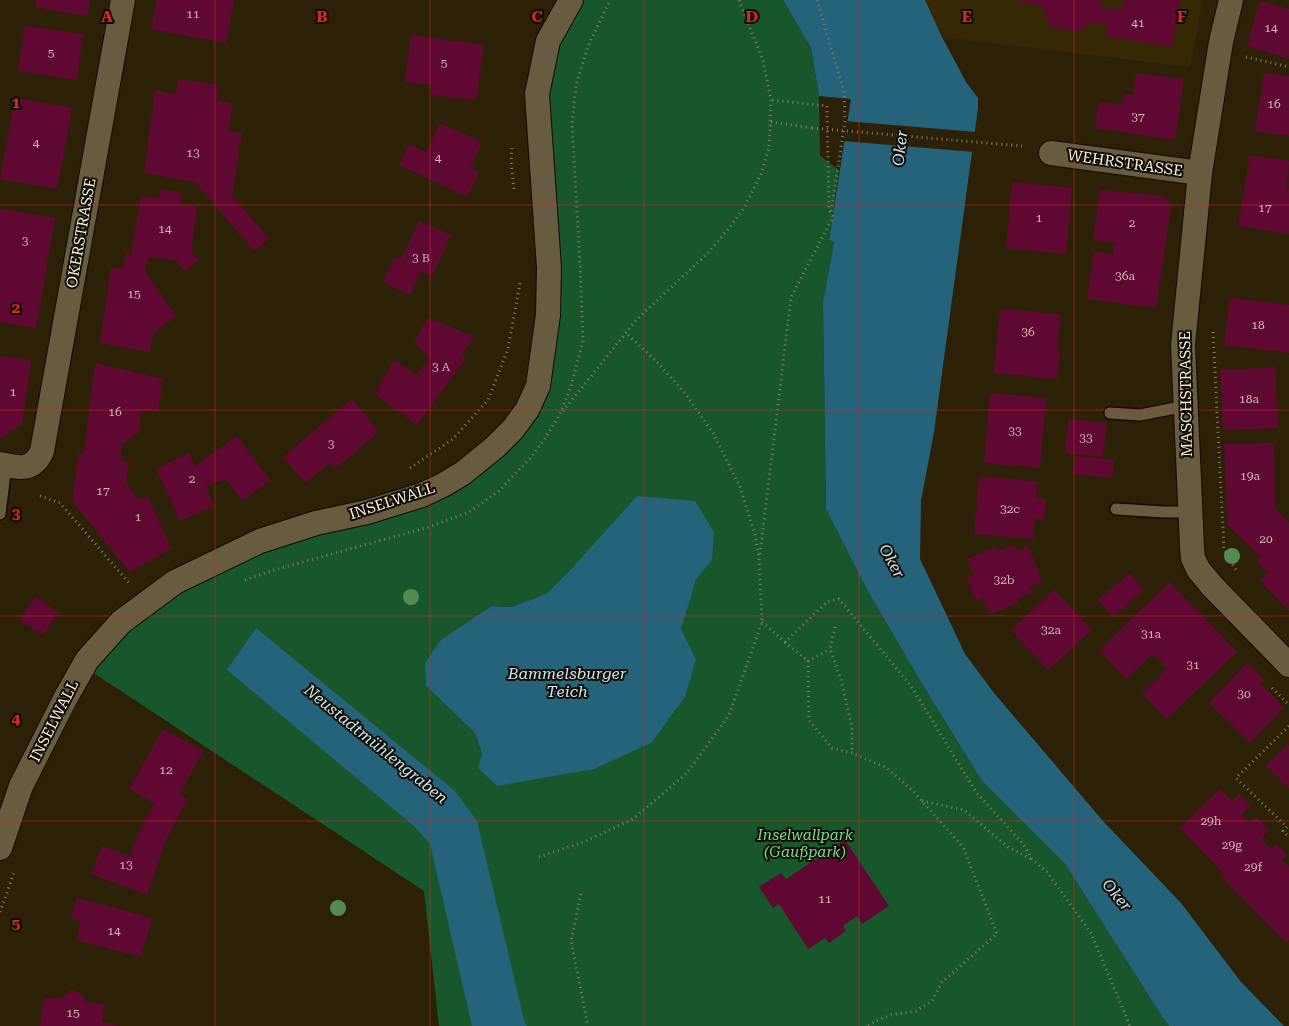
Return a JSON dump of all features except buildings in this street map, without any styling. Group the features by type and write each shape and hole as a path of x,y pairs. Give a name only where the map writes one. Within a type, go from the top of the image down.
{"street":[{"name":"OKERSTRASSE","path":"3,464 24,467 33,464 38,460 42,451 123,0"},
{"name":"INSELWALL","path":"0,848 21,786 65,699 87,660 121,622 175,582 260,541 316,523 367,512 422,495 443,485 463,473 496,447 527,410 538,386 548,315 549,268 538,94 548,41 570,0"},
{"name":"MASCHSTRASSE","path":"1231,0 1221,42 1200,173 1183,345 1189,512 1193,558 1198,569 1212,586 1289,665"},
{"name":"WEHRSTRASSE","path":"1051,153 1200,173"}],"lane":[{"path":"1110,413 1140,415 1186,406"},
{"path":"0,514 3,464"},
{"path":"1116,509 1189,512"}],"path":[{"path":"560,414 571,386 583,341 572,124 576,85 588,46 610,0"},
{"path":"241,582 274,570 429,527 469,512 499,491 537,450 560,414 637,319 708,254 744,208 761,174 769,148 771,100 763,61 739,0"},
{"path":"817,0 844,92 845,121 831,213"},
{"path":"1240,56 1289,67"},
{"path":"759,558 791,297 833,217 829,210 827,106 771,100"},
{"path":"771,122 812,128 1022,146"},
{"path":"512,140 511,160 515,197"},
{"path":"408,470 453,439 488,400 508,349 520,280"},
{"path":"1213,326 1224,549 1240,578"},
{"path":"539,857 586,841 634,819 687,773 729,715 762,622 759,558 755,535 740,487 713,433 684,392 658,363 626,334"},
{"path":"488,400 527,410 560,414"},
{"path":"40,496 60,503 132,586"},
{"path":"785,642 827,602 839,599 911,686 976,792 1023,844 1032,859"},
{"path":"762,622 808,661 809,720 832,748 852,753 888,768 922,801 963,847 997,934 942,982 932,1001 916,1011 891,1015 868,1026"},
{"path":"835,627 830,649 841,680 852,727 852,753"},
{"path":"808,661 830,649"},
{"path":"1289,726 1236,778 1286,827 1283,831 1289,836"},
{"path":"922,801 964,810 1008,847 1032,859 1047,872 1091,933 1130,1026"},
{"path":"0,912 16,865"},
{"path":"581,894 571,941 588,1026"}],"shaded area":[{"path":"925,0 1203,0 1190,67 942,37"}],"green space":[{"name":"Inselwallpark (Gaußpark)","path":"571,0 783,0 811,48 819,96 820,156 839,170 829,240 834,242 823,302 826,509 866,588 982,781 1065,864 1169,1026 439,1026 424,891 83,666 175,582 443,485 539,386 537,94","holes":["712,560 696,580 680,630 696,659 497,786 479,768 482,754 475,733 426,686 492,606 511,607 546,594 574,566"]}],"water":[{"name":"Oker","path":"783,0 925,0 966,82 978,98 934,432 921,501 920,559 965,654 994,693 1103,821 1181,903 1241,982 1284,1026 1169,1026 1065,864 982,781 866,588 826,509 823,302 834,242 829,240 851,99 819,96 811,48"},
{"name":"Bammelsburger Teich","path":"637,496 695,501 714,532 712,560 696,580 681,629 696,659 685,697 651,743 594,769 497,786 478,768 482,754 475,733 426,686 425,663 441,640 492,606 511,607 546,594"},
{"name":"Neustadtmühlengraben","path":"256,628 455,791 477,821 527,1026 472,1026 430,844 414,826 227,670"}],"pier":[{"path":"845,121 977,132 974,152 842,141"}]}
